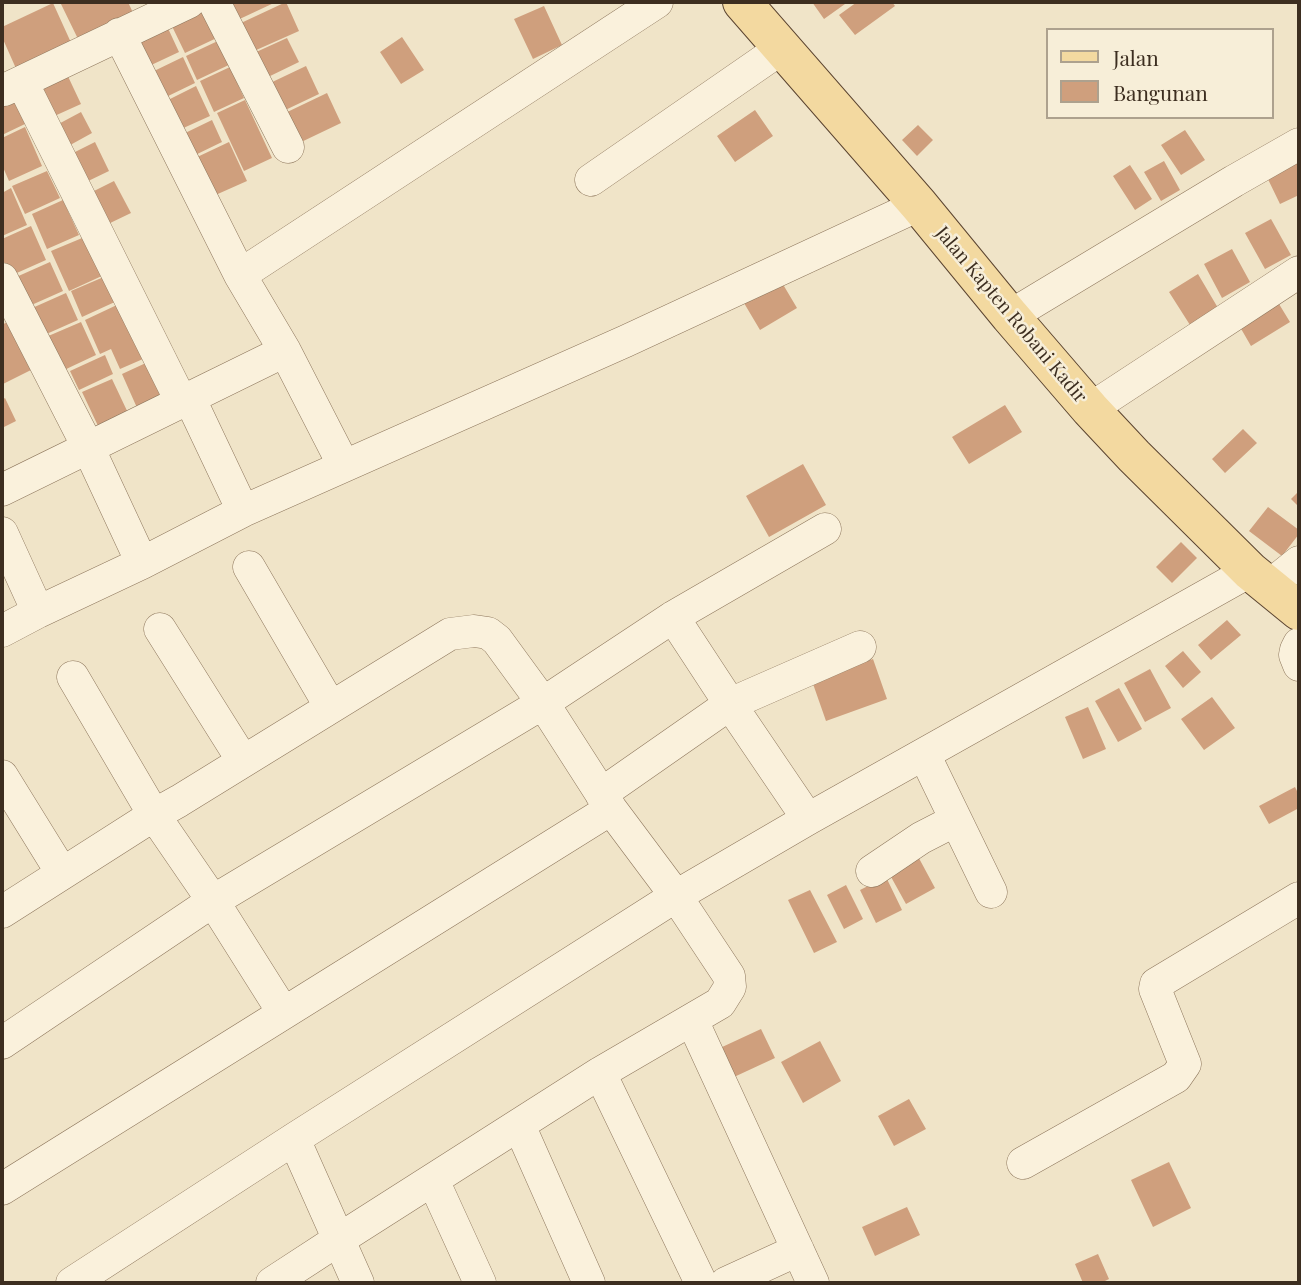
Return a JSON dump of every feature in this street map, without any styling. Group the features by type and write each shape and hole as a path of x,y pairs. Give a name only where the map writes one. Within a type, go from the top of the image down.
{"main road":[{"name":"Jalan Kapten Robani Kadir","path":"742,2 919,205 1090,409 1133,456 1259,579 1299,611"}],"street":[{"path":"189,2 12,87 185,399 243,511"},
{"path":"214,2 288,148"},
{"path":"240,275 657,2"},
{"path":"119,34 240,275 285,351 344,466"},
{"path":"591,180 782,48"},
{"path":"1010,316 1299,144"},
{"path":"2,631 243,511 626,341 919,205"},
{"path":"1090,409 1299,272"},
{"path":"2,279 88,447 142,563"},
{"path":"2,488 285,351"},
{"path":"2,1043 213,901 543,703 673,617 825,529"},
{"path":"2,533 38,612"},
{"path":"72,1283 676,896 924,754 1259,579 1299,562"},
{"path":"249,567 330,706"},
{"path":"673,617 808,819"},
{"path":"160,629 243,761"},
{"path":"2,912 154,815 450,634 462,631 488,633 497,640 543,703 606,801 676,896 729,976 730,987 720,1003 600,1073 272,1283"},
{"path":"1299,644 1295,656 1299,666"},
{"path":"2,1189 284,1012 606,801 730,704 860,647"},
{"path":"73,677 154,815 284,1012"},
{"path":"924,754 991,892"},
{"path":"2,776 62,873"},
{"path":"872,871 921,838 956,820"},
{"path":"1023,1163 1175,1077 1185,1064 1155,989 1156,984 1299,898"},
{"path":"692,1020 813,1283"},
{"path":"600,1073 701,1283"},
{"path":"520,1125 589,1283"},
{"path":"294,1139 358,1283"},
{"path":"433,1180 480,1283"},
{"path":"726,1283 798,1250"}],"building":[{"path":"60,2 128,2 134,15 79,41"},
{"path":"208,2 223,35 185,53 169,20"},
{"path":"219,2 276,2 229,24"},
{"path":"286,2 299,31 254,51 241,23"},
{"path":"812,2 844,2 845,4 824,19"},
{"path":"857,2 892,2 895,6 855,35 839,15"},
{"path":"53,3 73,47 18,73 2,37 2,27"},
{"path":"544,6 562,45 533,59 514,19"},
{"path":"166,24 179,52 147,67 134,39"},
{"path":"402,37 424,70 401,84 380,52"},
{"path":"287,38 299,62 266,78 254,53"},
{"path":"222,39 233,63 197,80 186,56"},
{"path":"183,57 195,83 164,98 152,72"},
{"path":"306,66 319,94 279,113 266,85"},
{"path":"230,67 244,98 214,112 200,81"},
{"path":"65,70 81,104 50,118 35,83"},
{"path":"196,86 210,116 179,130 166,101"},
{"path":"327,93 341,123 295,145 281,115"},
{"path":"12,96 25,124 2,135 2,100"},
{"path":"245,100 272,158 244,171 217,113"},
{"path":"755,110 773,136 735,162 717,136"},
{"path":"81,112 92,133 63,149 51,128"},
{"path":"212,120 222,142 189,158 179,136"},
{"path":"918,125 933,140 917,156 902,140"},
{"path":"25,127 42,166 9,181 2,165 2,138"},
{"path":"1185,130 1205,160 1181,175 1161,145"},
{"path":"95,142 109,171 82,184 69,155"},
{"path":"229,142 247,181 211,197 193,159"},
{"path":"1294,157 1299,168 1299,195 1280,204 1264,171"},
{"path":"1164,161 1180,190 1161,201 1144,172"},
{"path":"1130,165 1152,199 1135,210 1113,176"},
{"path":"47,171 60,198 25,214 12,186"},
{"path":"114,181 131,213 106,225 90,193"},
{"path":"11,188 27,225 2,236 2,193"},
{"path":"63,200 79,235 47,249 32,214"},
{"path":"1271,219 1291,255 1265,269 1245,233"},
{"path":"31,226 46,260 10,276 2,257 2,239"},
{"path":"87,236 104,275 69,291 51,251"},
{"path":"1232,249 1250,282 1222,298 1204,264"},
{"path":"50,262 63,291 27,307 14,278"},
{"path":"1198,274 1218,308 1190,325 1169,292"},
{"path":"106,276 117,301 82,317 71,291"},
{"path":"781,281 797,308 760,330 744,303"},
{"path":"66,293 78,320 42,336 30,309"},
{"path":"119,304 143,359 120,369 111,349 100,354 85,320"},
{"path":"1279,304 1290,322 1251,346 1240,327"},
{"path":"7,322 31,370 3,384 2,325"},
{"path":"81,322 96,355 62,371 46,337"},
{"path":"105,355 113,374 79,390 70,371"},
{"path":"148,362 164,398 138,410 122,374"},
{"path":"112,379 129,415 99,428 82,392"},
{"path":"5,398 16,421 2,428 2,400"},
{"path":"1005,405 1022,432 969,464 952,437"},
{"path":"1243,429 1257,443 1225,473 1212,459"},
{"path":"803,464 826,505 769,537 746,496"},
{"path":"1299,491 1299,507 1291,499"},
{"path":"1268,507 1299,530 1299,534 1282,556 1249,531"},
{"path":"1181,542 1197,558 1172,583 1156,567"},
{"path":"1227,620 1241,635 1211,660 1198,645"},
{"path":"1183,651 1201,672 1183,688 1165,666"},
{"path":"873,659 887,699 826,721 812,681"},
{"path":"1150,669 1171,708 1145,722 1124,683"},
{"path":"1119,688 1142,729 1118,742 1095,701"},
{"path":"1212,697 1235,728 1204,750 1181,719"},
{"path":"1088,707 1106,749 1083,759 1065,717"},
{"path":"1295,787 1299,795 1299,808 1269,824 1259,806"},
{"path":"914,849 935,888 906,904 885,866"},
{"path":"886,877 902,910 876,923 860,890"},
{"path":"846,885 863,919 844,929 827,895"},
{"path":"810,890 837,942 814,953 788,900"},
{"path":"761,1029 775,1058 734,1077 720,1048"},
{"path":"820,1041 841,1081 803,1103 781,1062"},
{"path":"909,1099 926,1129 894,1146 878,1116"},
{"path":"1169,1162 1191,1208 1153,1227 1131,1180"},
{"path":"907,1207 920,1235 875,1256 862,1227"},
{"path":"1098,1254 1109,1279 1101,1283 1083,1283 1075,1264"}]}
